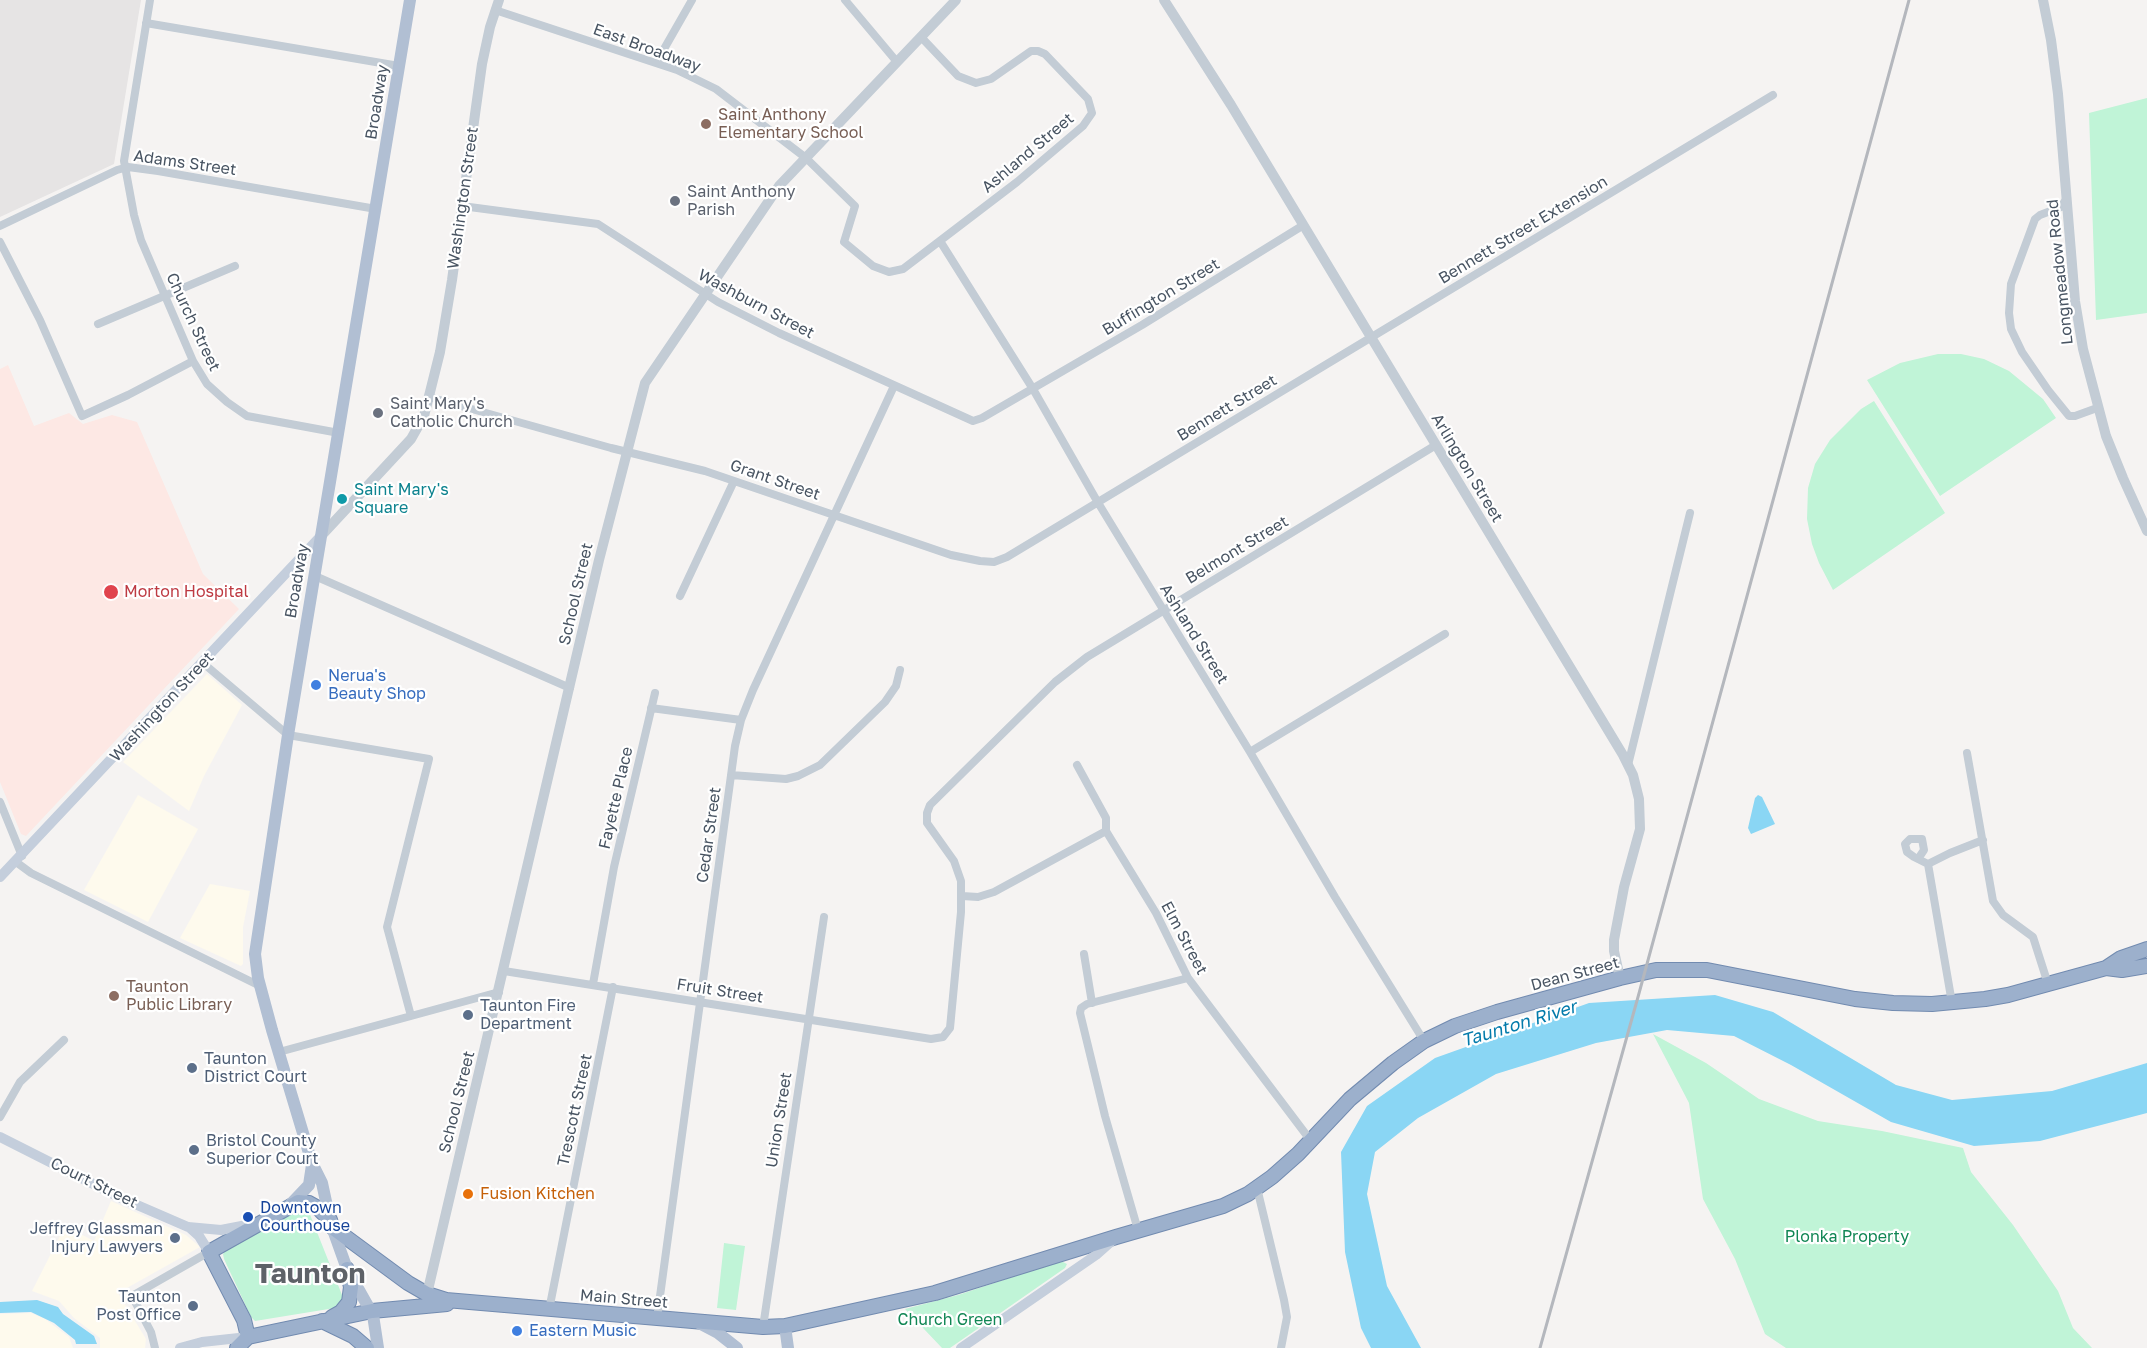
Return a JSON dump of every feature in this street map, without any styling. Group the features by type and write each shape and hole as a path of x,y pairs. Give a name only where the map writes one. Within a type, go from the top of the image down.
{"highway":[{"name":"Dean Street","path":"1116,1237 1223,1206 1257,1188 1280,1171 1350,1099 1393,1063 1424,1041 1455,1026 1497,1012 1656,970 1707,970 1855,999 1906,1004 1952,1003 1996,997 2106,968 2121,958 2147,949"},
{"name":"Dean Street","path":"2106,968 2122,970 2147,966"},
{"path":"248,1337 244,1320 209,1252 298,1202 309,1203 318,1208 331,1224"},
{"name":"Main Street","path":"331,1224 408,1283 427,1294 460,1302 763,1327 785,1326"},
{"path":"785,1326 935,1293 1116,1237"},
{"path":"237,1348 248,1337 322,1321 341,1312 347,1306 351,1287 347,1269"},
{"path":"396,1308 416,1303 427,1294"},
{"name":"Main Street","path":"322,1321 372,1311 460,1302"},
{"path":"322,1321 353,1336 367,1348"}],"main road":[{"name":"Broadway","path":"331,1224 322,1183 312,1163 260,986 255,954 288,735 410,0"},
{"name":"Washington Street","path":"0,877 204,663 321,536"},
{"name":"Court Street","path":"0,1137 121,1198 189,1227 221,1230 261,1222"},
{"path":"290,1205 309,1185 312,1163"},
{"path":"331,1224 347,1269 372,1311 378,1348"},
{"name":"Court Street","path":"189,1227 199,1236 209,1252"},
{"path":"961,1348 1096,1255 1116,1237"},
{"path":"696,1322 718,1333 737,1348"},
{"path":"785,1326 788,1348"},
{"path":"180,1348 202,1342 248,1337"},
{"path":"226,1348 248,1337"}],"street":[{"name":"Church Street","path":"150,0 124,154 125,168 139,232 193,361 207,384 226,402 247,416 339,433"},
{"path":"656,63 692,0"},
{"path":"845,0 897,62"},
{"name":"School Street","path":"427,1294 570,688 646,380 774,192 956,0"},
{"name":"Arlington Street","path":"1164,0 1231,105 1628,765 1638,792 1640,828 1625,883 1614,940 1620,978"},
{"name":"Longmeadow Road","path":"2043,0 2057,83 2079,328 2097,408 2114,458 2147,531"},
{"name":"East Broadway","path":"497,5 687,74 716,89 806,158"},
{"name":"Washington Street","path":"429,397 442,343 482,64 497,5"},
{"path":"146,23 399,66"},
{"name":"Ashland Street","path":"806,158 855,206 844,242 873,266 889,272 903,269 1017,182 1083,126 1092,113 1088,99 1045,54 1032,51 991,80 976,83 958,76 921,37"},
{"name":"Bennett Street Extension","path":"1370,336 1773,95"},
{"name":"Adams Street","path":"0,226 125,168 158,171 376,208"},
{"path":"2067,198 2061,207 2035,219 2012,284 2009,313 2012,329 2022,352 2069,416 2097,408"},
{"name":"Washburn Street","path":"462,206 598,225 704,294 765,327 973,421 1033,389"},
{"name":"Buffington Street","path":"1033,389 1151,320 1302,226"},
{"name":"Ashland Street","path":"940,241 1033,389 1097,501 1424,1041"},
{"path":"0,242 37,312 82,416 193,361"},
{"path":"98,324 235,267"},
{"name":"Bennett Street","path":"1097,501 1370,336"},
{"name":"Cedar Street","path":"657,1318 702,1002 731,775 741,720 894,386"},
{"path":"321,536 411,439 422,420 429,397"},
{"name":"Grant Street","path":"429,397 627,452 687,466 951,555 989,562 1007,557 1097,501"},
{"name":"Belmont Street","path":"962,896 960,874 950,855 927,823 927,811 933,802 1055,682 1087,657 1436,445"},
{"path":"680,596 734,481"},
{"path":"1628,765 1690,513"},
{"path":"315,576 570,688"},
{"path":"1250,752 1444,634"},
{"path":"204,663 288,735 429,759 387,927 411,1016"},
{"path":"731,775 779,780 798,776 820,765 885,702 896,686 900,670"},
{"name":"Fayette Place","path":"593,984 614,867 655,693"},
{"path":"651,708 741,720"},
{"path":"1967,753 1993,901 2003,915 2033,937 2048,984"},
{"name":"Elm Street","path":"1077,765 1106,818 1106,831 1156,913 1188,978 1311,1141"},
{"path":"0,802 19,859 31,873 260,986"},
{"path":"962,896 978,897 1003,888 1106,831"},
{"path":"1928,864 1983,840"},
{"path":"1918,859 1928,864"},
{"path":"1928,864 1952,1003"},
{"name":"Fruit Street","path":"504,971 931,1039 943,1037 950,1028 962,896"},
{"name":"Union Street","path":"763,1327 825,917"},
{"path":"1084,954 1092,1003"},
{"path":"1138,1230 1080,1019 1082,1008 1084,1005 1188,978"},
{"name":"Trescott Street","path":"549,1310 613,987"},
{"path":"279,1052 499,992"},
{"path":"0,1117 16,1087 64,1040"},
{"path":"1257,1188 1285,1305 1286,1327 1281,1348"},
{"path":"155,1348 151,1332 132,1296 209,1252"}],"shaded area":[{"path":"0,0 141,0 114,164 0,217"},
{"name":"Morton Hospital","path":"8,365 34,426 69,413 83,424 112,415 137,422 203,574 239,609 26,836 21,834 0,782 0,369"},
{"path":"207,674 242,705 204,776 189,811 123,762"},
{"path":"138,795 198,829 148,922 84,890"},
{"path":"210,884 250,891 243,927 243,964 241,966 180,938"},
{"path":"111,1201 186,1235 200,1247 118,1293 146,1339 145,1348 100,1348 100,1338 74,1318 59,1301 32,1291 65,1226 94,1241"},
{"path":"31,1313 45,1319 69,1337 73,1348 0,1348 0,1314"}],"green space":[{"path":"2147,98 2147,313 2096,320 2089,113"},
{"path":"1938,354 1961,354 1984,359 2009,371 2043,399 2056,418 1940,496 1867,380 1900,363"},
{"path":"1874,401 1945,513 1833,590 1812,544 1807,519 1808,488 1815,464 1830,440 1861,409"},
{"name":"Plonka Property","path":"1653,1034 1706,1063 1759,1099 1818,1121 1882,1131 1963,1148 1971,1172 2013,1225 2058,1291 2073,1328 2092,1348 1786,1348 1765,1334 1735,1259 1703,1199 1689,1103"},
{"path":"299,1210 309,1212 344,1300 341,1307 255,1321 251,1317 223,1254 226,1250"},
{"path":"724,1243 745,1246 736,1310 717,1308"},
{"name":"Church Green","path":"1061,1261 1067,1264 1065,1268 950,1348 942,1348 905,1309 958,1295"}],"water":[{"path":"1758,795 1762,797 1775,824 1751,834 1748,828 1755,798"},
{"path":"1715,995 1773,1012 1896,1085 1952,1100 2052,1091 2147,1063 2147,1113 2040,1141 1974,1146 1891,1122 1791,1065 1734,1036 1667,1030 1596,1043 1496,1074 1418,1118 1375,1152 1367,1194 1387,1286 1421,1348 1371,1348 1361,1328 1345,1252 1341,1152 1367,1106 1435,1058 1589,1003"},
{"path":"37,1300 58,1307 63,1314 94,1336 97,1344 76,1344 75,1340 54,1323 31,1312 0,1313 0,1302"}],"railway":[{"path":"1540,1348 1638,997 1909,0"}],"place":[{"name":"Saint Anthony Elementary School","path":"706,124"},
{"name":"Saint Anthony Parish","path":"675,201"},
{"name":"Saint Mary's Catholic Church","path":"378,413"},
{"name":"Saint Mary's Square","path":"342,499"},
{"name":"Morton Hospital","path":"111,592"},
{"name":"Nerua's Beauty Shop","path":"316,685"},
{"name":"Taunton Public Library","path":"114,996"},
{"name":"Taunton Fire Department","path":"468,1015"},
{"name":"Taunton District Court","path":"192,1068"},
{"name":"Bristol County Superior Court","path":"194,1150"},
{"name":"Fusion Kitchen","path":"468,1194"},
{"name":"Downtown Courthouse","path":"248,1217"},
{"name":"Jeffrey Glassman Injury Lawyers","path":"175,1238"},
{"name":"Taunton Post Office","path":"193,1306"},
{"name":"Eastern Music","path":"517,1331"}],"district":[{"name":"Taunton","path":"310,1274"}],"water label":[{"name":"Taunton River","path":"1519,1024"}]}
